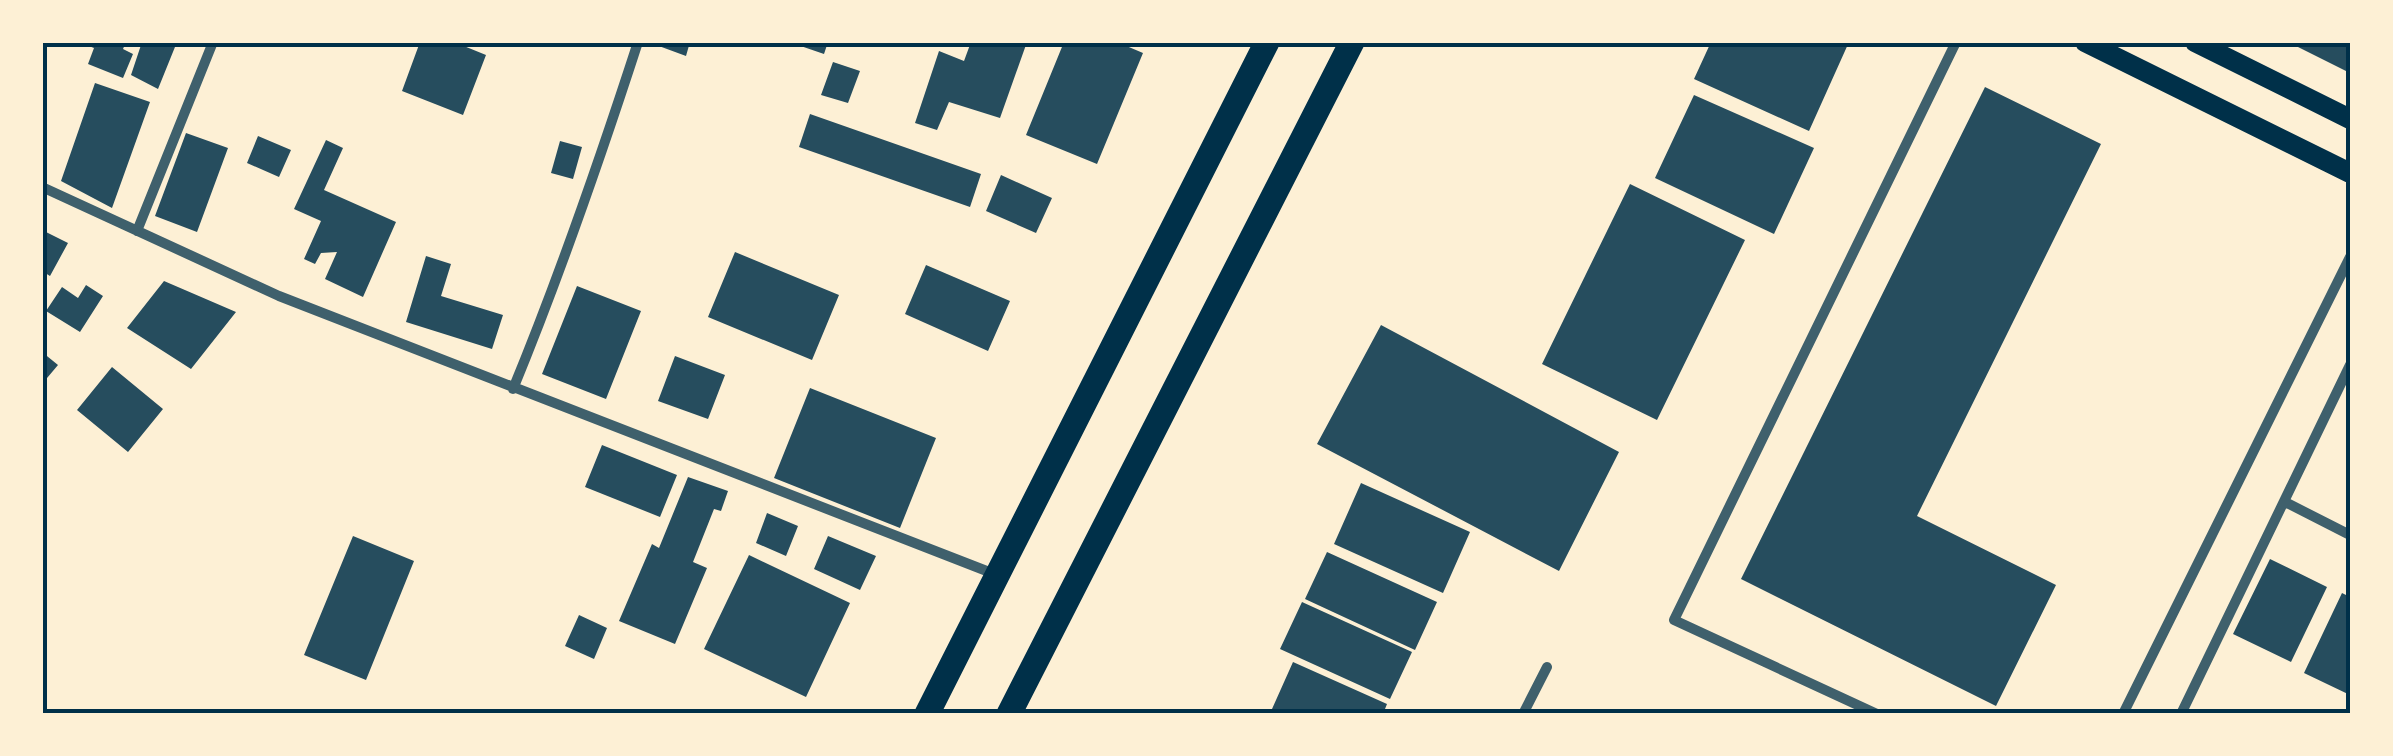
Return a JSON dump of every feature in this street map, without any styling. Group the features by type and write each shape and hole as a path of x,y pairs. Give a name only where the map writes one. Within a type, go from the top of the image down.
{"main road":[{"path":"927,714 1266,42"},
{"path":"1009,714 1352,42"},
{"path":"2085,42 2350,174"},
{"path":"2196,42 2350,119"}],"street":[{"path":"137,231 213,42"},
{"path":"513,389 605,145 638,42"},
{"path":"1877,714 1674,620 1956,42"},
{"path":"42,187 279,296 998,576"},
{"path":"2122,714 2350,258"},
{"path":"2181,714 2350,365"},
{"path":"2285,502 2350,535"},
{"path":"1523,714 1547,667"}],"building":[{"path":"126,42 123,49 133,54 123,78 88,64 94,48 81,43"},
{"path":"142,42 177,42 158,89 131,75"},
{"path":"420,42 454,42 486,55 463,115 402,91"},
{"path":"648,42 690,42 686,56"},
{"path":"789,42 828,42 824,54"},
{"path":"971,42 1027,42 1000,118 949,102 937,130 915,123 939,51 964,61"},
{"path":"1064,42 1117,42 1143,53 1097,164 1026,135"},
{"path":"1711,42 1849,42 1809,131 1694,79"},
{"path":"2288,42 2350,42 2350,73"},
{"path":"833,62 860,71 848,103 821,95"},
{"path":"95,83 150,102 112,208 61,181"},
{"path":"1985,87 2101,144 1917,516 2056,585 1996,706 1741,579"},
{"path":"1694,95 1814,148 1774,234 1655,178"},
{"path":"810,114 981,174 970,207 799,147"},
{"path":"186,133 228,148 197,232 155,216"},
{"path":"258,136 291,150 279,177 247,163"},
{"path":"326,140 343,148 324,190 396,222 363,297 325,279 337,252 321,253 315,264 304,259 321,221 294,209"},
{"path":"560,141 582,147 573,179 551,173"},
{"path":"1001,175 1052,198 1036,233 986,211"},
{"path":"1630,184 1745,240 1657,420 1542,364"},
{"path":"42,230 68,243 50,276 42,271"},
{"path":"735,252 839,295 812,360 708,317"},
{"path":"426,256 451,264 441,296 503,315 492,349 406,322"},
{"path":"926,265 1010,301 988,351 905,314"},
{"path":"164,281 236,312 191,369 127,328"},
{"path":"86,285 103,296 80,332 46,311 62,287 78,298"},
{"path":"577,286 641,311 606,399 542,374"},
{"path":"1381,325 1619,452 1559,571 1317,444"},
{"path":"42,352 58,365 42,384"},
{"path":"675,356 725,375 708,419 658,401"},
{"path":"112,367 163,409 128,452 77,410"},
{"path":"810,388 936,438 900,528 774,478"},
{"path":"602,445 677,475 660,517 585,487"},
{"path":"688,477 728,491 721,511 714,509 693,562 707,568 675,644 619,621 652,544 659,548"},
{"path":"1361,483 1470,532 1443,593 1334,544"},
{"path":"767,513 798,526 786,556 756,543"},
{"path":"353,536 414,561 366,680 304,655"},
{"path":"828,536 876,556 860,590 814,569"},
{"path":"1327,552 1437,602 1415,650 1305,599"},
{"path":"749,555 850,603 806,697 704,649"},
{"path":"2270,559 2327,587 2291,662 2233,634"},
{"path":"2342,593 2350,597 2350,695 2304,673"},
{"path":"1302,602 1412,652 1390,699 1280,649"},
{"path":"579,615 607,628 594,659 565,646"},
{"path":"1293,662 1387,704 1383,714 1283,714 1272,709"}]}
